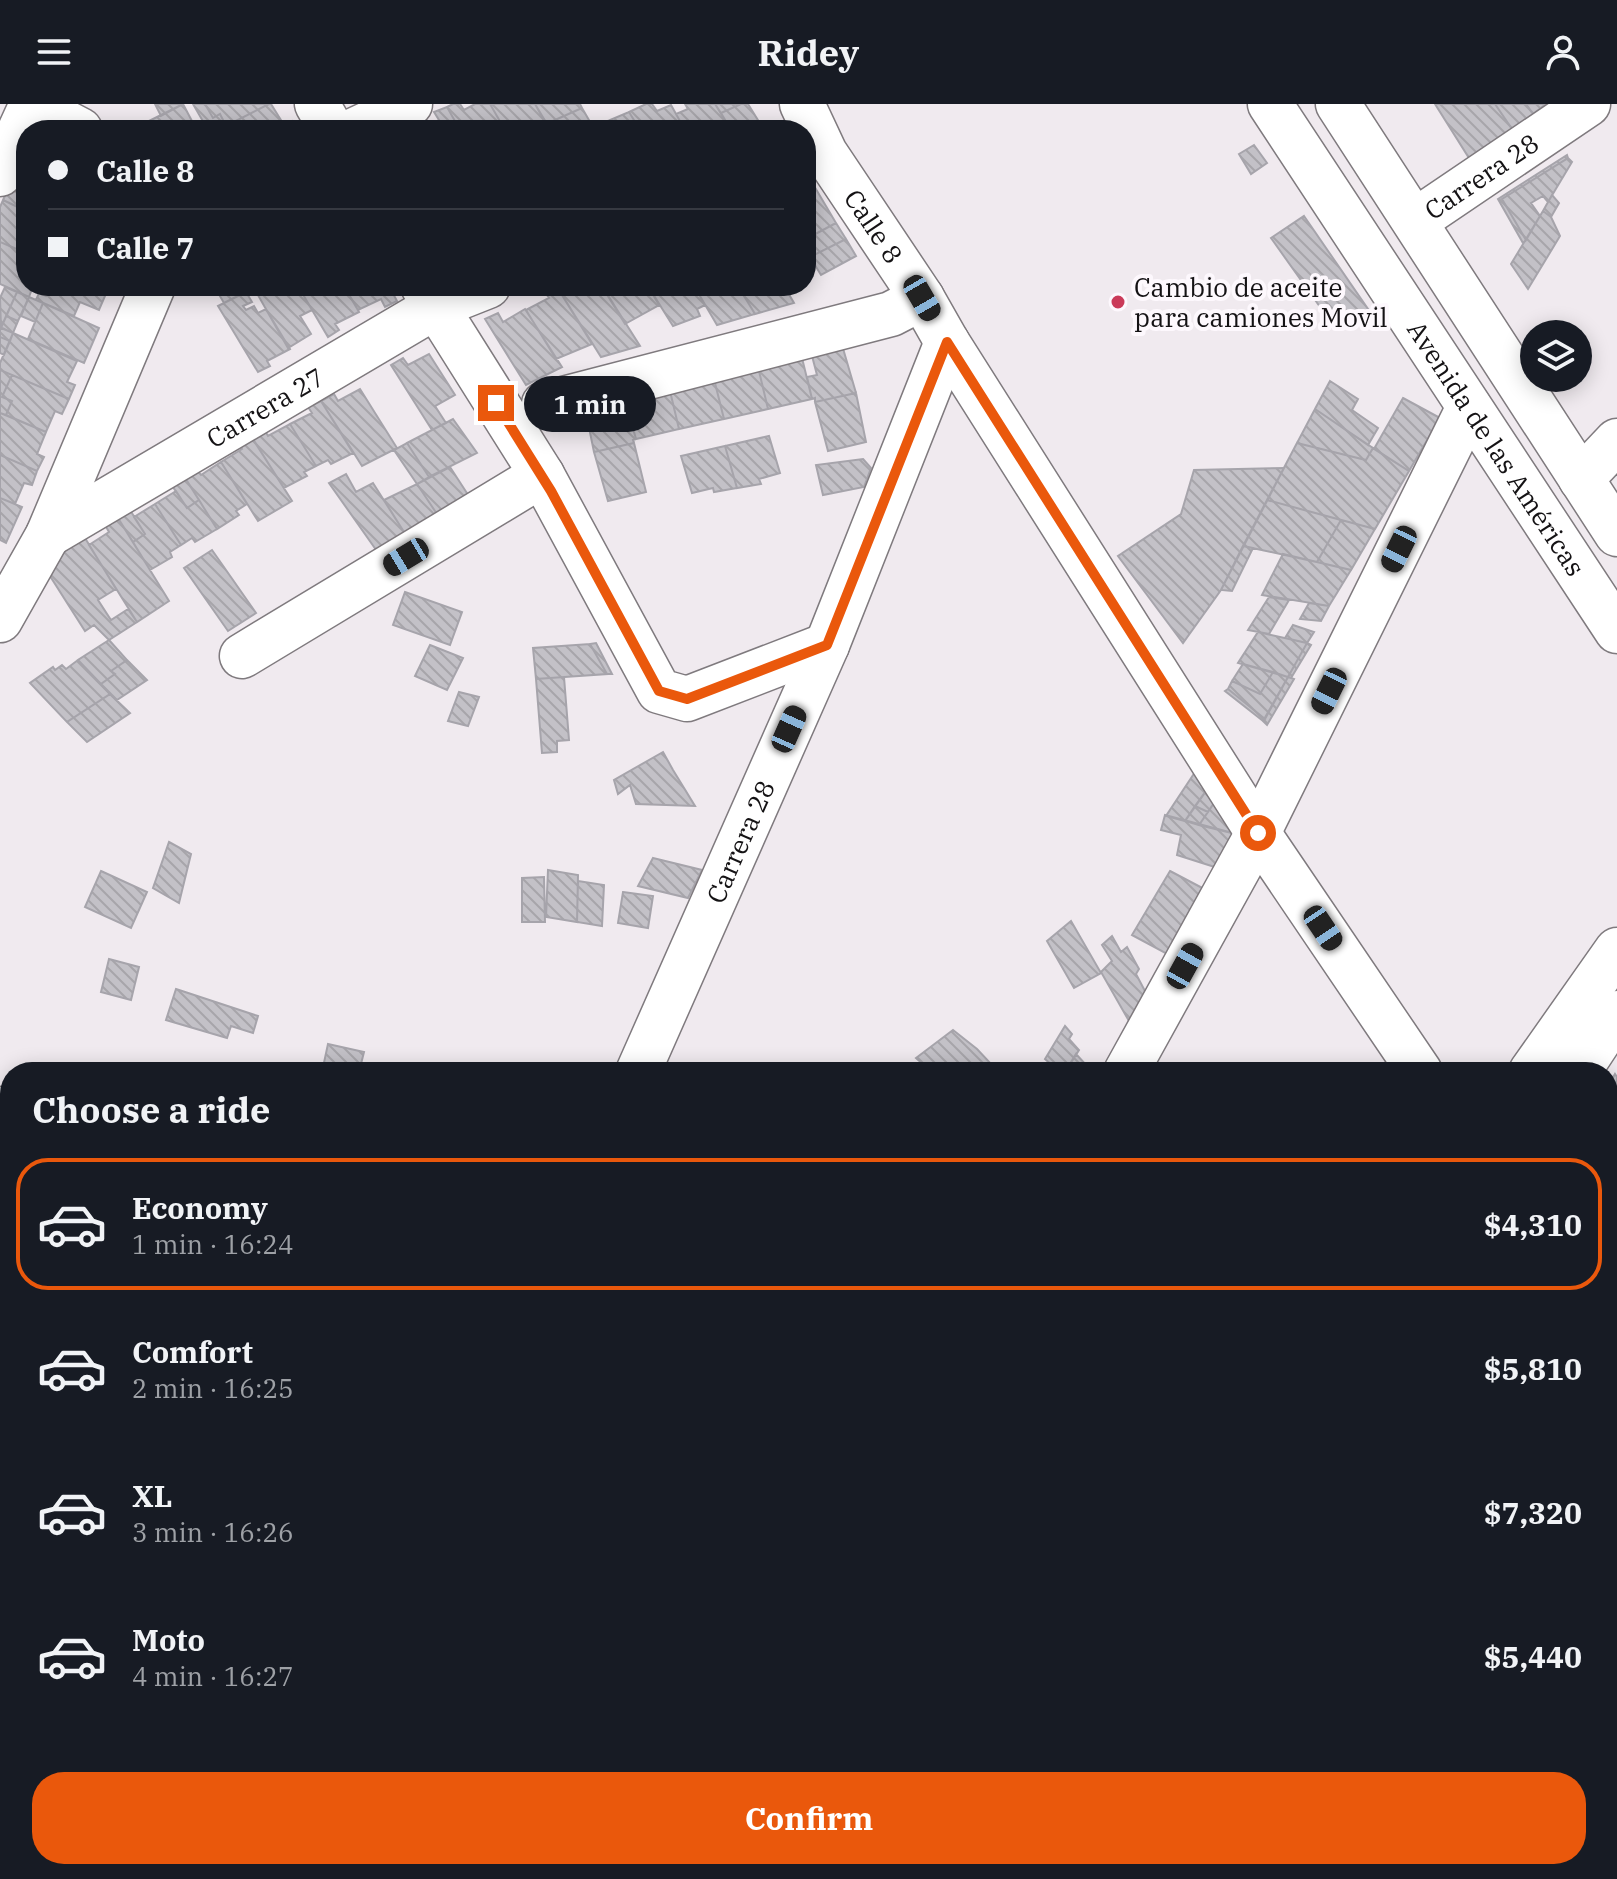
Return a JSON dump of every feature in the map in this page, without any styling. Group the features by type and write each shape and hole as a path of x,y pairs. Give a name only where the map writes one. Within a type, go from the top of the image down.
{"street":[{"path":"376,120 410,104"},
{"name":"Avenida de las Américas","path":"1270,104 1617,631"},
{"name":"Avenida de las Américas","path":"1338,104 1617,534"},
{"name":"Carrera 28","path":"1415,221 1588,104"},
{"path":"32,105 61,120"},
{"path":"0,174 16,140"},
{"name":"Calle 8","path":"816,156 922,298 1258,833 1413,1062"},
{"path":"0,620 48,535 149,296"},
{"path":"429,296 551,491 659,691 687,699 827,645"},
{"name":"Carrera 27","path":"48,535 429,296"},
{"path":"544,404 891,314 922,298"},
{"name":"Carrera 28","path":"642,1062 827,645 947,342"},
{"path":"1132,1062 1258,833 1469,407"},
{"path":"1510,468 1555,440"},
{"path":"1581,479 1617,441"},
{"path":"242,656 551,491"},
{"path":"1538,1062 1617,950"},
{"path":"1585,1062 1617,1013"}],"building":[{"path":"155,104 183,104 161,116"},
{"path":"183,104 191,120 151,120"},
{"path":"193,104 205,104 213,118 220,114 223,120 202,120"},
{"path":"205,104 269,104 238,120 223,120 220,114 213,118"},
{"path":"271,104 281,120 238,120"},
{"path":"460,104 464,110 475,104 490,104 499,120 454,120 447,107"},
{"path":"490,104 535,104 545,120 499,120"},
{"path":"535,104 580,104 582,108 555,120 544,120"},
{"path":"646,104 652,104 657,111 671,105 679,120 634,120 629,112"},
{"path":"685,104 715,104 725,120 679,120 676,114 688,109"},
{"path":"715,104 741,104 721,113"},
{"path":"748,104 758,120 725,120 721,113"},
{"path":"1435,104 1495,104 1512,129 1469,158"},
{"path":"1495,104 1526,104 1533,114 1512,129"},
{"path":"1526,104 1546,104 1533,114"},
{"path":"447,107 454,120 439,120 434,112"},
{"path":"582,108 589,120 555,120"},
{"path":"629,112 634,120 610,120"},
{"path":"1254,145 1267,163 1251,174 1239,154"},
{"path":"1567,155 1568,158 1502,199 1526,240 1523,243 1498,199"},
{"path":"1568,158 1572,162 1548,202 1543,196 1531,203 1540,216 1526,240 1502,199"},
{"path":"16,172 16,206 3,200"},
{"path":"816,189 836,223 816,234"},
{"path":"1552,195 1559,203 1551,217 1543,211"},
{"path":"3,200 16,206 16,249 0,242 0,207"},
{"path":"1543,211 1551,217 1560,236 1528,289 1511,264"},
{"path":"1304,216 1368,309 1335,328 1271,238"},
{"path":"836,223 846,239 816,254 816,234"},
{"path":"846,239 856,256 821,275 816,267 816,254"},
{"path":"0,242 16,249 16,291 0,284"},
{"path":"5,287 16,292 1,328 0,298"},
{"path":"16,294 29,297 18,321 6,316"},
{"path":"38,296 105,296 99,310 80,302 74,316 36,300"},
{"path":"220,296 238,296 224,303"},
{"path":"238,296 248,296 252,302 243,306 246,310 254,306 258,313 266,309 290,349 267,361 270,366 258,372 218,306"},
{"path":"259,296 304,296 312,310 300,316 311,334 288,348"},
{"path":"304,296 350,296 359,312 335,324 339,330 328,337"},
{"path":"350,296 394,296 397,301 385,307 381,299 358,310"},
{"path":"548,296 563,296 592,344 556,359 526,310 549,298"},
{"path":"563,296 608,296 640,346 601,357"},
{"path":"608,296 654,296 659,305 625,324"},
{"path":"654,296 700,296 705,305 697,309 700,316 673,326"},
{"path":"700,296 744,296 755,314 717,325"},
{"path":"744,296 790,296 794,303 755,314"},
{"path":"29,297 43,303 35,322 21,316"},
{"path":"43,303 99,328 84,363 28,339"},
{"path":"525,309 562,367 526,385 485,319 498,313 503,322"},
{"path":"6,316 18,321 13,333 1,328"},
{"path":"0,327 13,333 10,341 0,337"},
{"path":"13,333 77,361 67,382 75,385 69,399 0,370"},
{"path":"0,337 10,341 4,355 0,353"},
{"path":"842,345 856,393 815,402 807,377 817,375 811,352"},
{"path":"429,354 455,395 435,406 446,423 432,430 391,365 403,358 408,365"},
{"path":"802,358 812,399 768,409 759,371"},
{"path":"0,370 12,375 2,397 12,401 6,415 0,413"},
{"path":"759,371 768,409 724,419 714,379"},
{"path":"12,375 69,399 62,414 55,411 46,432 6,415 12,401 2,397"},
{"path":"714,379 724,419 679,429 670,391"},
{"path":"1330,381 1358,399 1352,410 1378,428 1368,445 1315,409"},
{"path":"360,389 397,448 362,466 321,401 334,394 338,401"},
{"path":"670,391 679,429 636,439 625,399"},
{"path":"856,393 866,442 828,451 815,402"},
{"path":"614,397 620,420 630,418 636,439 634,443 594,452 584,403"},
{"path":"1403,398 1440,418 1409,471 1374,449"},
{"path":"321,401 353,453 331,464 328,460 316,466 290,424 312,413 308,407"},
{"path":"1315,409 1373,448 1366,460 1297,443"},
{"path":"0,413 46,432 37,454 44,457 37,471 0,455"},
{"path":"453,419 477,453 429,477 407,443"},
{"path":"290,424 316,466 304,472 307,476 284,488 251,436 264,429 268,436"},
{"path":"251,436 292,501 258,521 221,462 242,449 238,442"},
{"path":"769,436 780,473 759,479 761,484 737,488 725,446"},
{"path":"407,443 429,477 417,484 394,450"},
{"path":"634,443 646,492 608,501 594,452"},
{"path":"1297,443 1366,460 1373,448 1409,471 1375,529 1267,500"},
{"path":"725,446 737,488 714,492 713,488 692,493 681,456"},
{"path":"0,455 37,471 32,485 24,483 15,504 0,498"},
{"path":"863,459 871,468 864,487 823,495 816,465"},
{"path":"221,462 247,504 236,511 239,515 217,529 184,476 196,469 201,475"},
{"path":"450,467 476,507 443,523 417,484"},
{"path":"1284,468 1221,590 1183,643 1118,556 1181,514 1194,470"},
{"path":"346,474 356,492 373,483 409,540 379,554 329,483"},
{"path":"184,476 199,500 187,508 171,484"},
{"path":"417,484 443,523 409,540 384,500"},
{"path":"176,491 187,508 199,500 217,529 195,542 192,538 181,545 155,504"},
{"path":"0,498 22,507 6,543 0,540"},
{"path":"1267,500 1341,520 1317,562 1243,546"},
{"path":"155,504 181,545 170,552 172,557 150,570 133,542 145,534 134,517"},
{"path":"130,510 145,534 133,542 118,518"},
{"path":"118,518 169,601 137,622 89,545 109,532 105,525"},
{"path":"1341,520 1375,529 1351,570 1317,562"},
{"path":"85,538 116,589 98,600 111,620 128,609 137,622 109,640 94,625 85,631 43,565"},
{"path":"1243,546 1253,548 1232,591 1221,590"},
{"path":"212,550 256,613 228,631 184,568"},
{"path":"1283,554 1351,570 1329,606 1262,595"},
{"path":"405,592 462,612 450,645 393,625"},
{"path":"1269,597 1289,600 1269,634 1248,630"},
{"path":"1309,603 1329,606 1321,621 1300,619"},
{"path":"1293,625 1314,632 1307,643 1285,638"},
{"path":"1258,632 1307,643 1288,677 1238,663"},
{"path":"109,640 127,660 111,671 115,674 101,684 78,660"},
{"path":"596,643 612,674 607,674 590,644"},
{"path":"1307,643 1311,645 1291,678 1288,677"},
{"path":"590,644 607,674 536,679 533,648"},
{"path":"430,645 463,658 447,690 415,676"},
{"path":"78,660 110,694 67,722 30,683 53,667 55,670 62,665 66,669"},
{"path":"127,660 147,680 117,700 101,684 115,674 111,671"},
{"path":"1243,664 1273,672 1260,694 1232,681"},
{"path":"1273,672 1288,677 1265,719 1228,689 1232,681 1260,694"},
{"path":"564,677 569,740 557,741 557,752 542,753 536,679"},
{"path":"1288,677 1294,679 1267,725 1263,721"},
{"path":"1228,689 1265,719 1263,721 1225,691"},
{"path":"459,692 479,697 468,726 448,721"},
{"path":"110,694 130,713 87,742 67,722"},
{"path":"663,752 695,806 636,804 630,785 618,794 614,780"},
{"path":"1199,766 1213,781 1185,821 1166,816"},
{"path":"1213,781 1222,791 1208,812 1195,806"},
{"path":"1222,791 1240,835 1199,825"},
{"path":"1195,806 1208,812 1199,825 1185,821"},
{"path":"1165,815 1240,835 1221,869 1177,855 1181,835 1161,830"},
{"path":"169,842 191,854 179,903 153,888"},
{"path":"653,858 702,870 688,898 638,886"},
{"path":"548,870 578,875 577,922 546,917"},
{"path":"101,871 147,892 131,928 85,907"},
{"path":"1170,871 1208,891 1169,955 1132,935"},
{"path":"544,877 545,922 522,922 522,878"},
{"path":"578,881 604,885 602,926 577,922"},
{"path":"623,892 653,896 648,928 618,923"},
{"path":"1071,921 1101,973 1074,988 1047,941"},
{"path":"1112,936 1121,952 1127,947 1139,969 1136,974 1146,993 1129,1021 1101,972 1112,961 1102,945"},
{"path":"109,959 139,967 131,1000 101,992"},
{"path":"176,989 258,1016 253,1033 231,1026 227,1038 166,1020"},
{"path":"1065,1026 1072,1034 1069,1039 1079,1050 1071,1062 1048,1062 1045,1059"},
{"path":"953,1030 989,1062 921,1062 916,1058"},
{"path":"328,1044 364,1052 362,1062 324,1062"},
{"path":"1076,1054 1083,1062 1071,1062"}],"place":[{"name":"Cambio de aceite para camiones Movil","path":"1118,302"}],"route":[{"path":"496,403 542,475 659,691 687,699 827,645 947,342 1258,833"}]}
